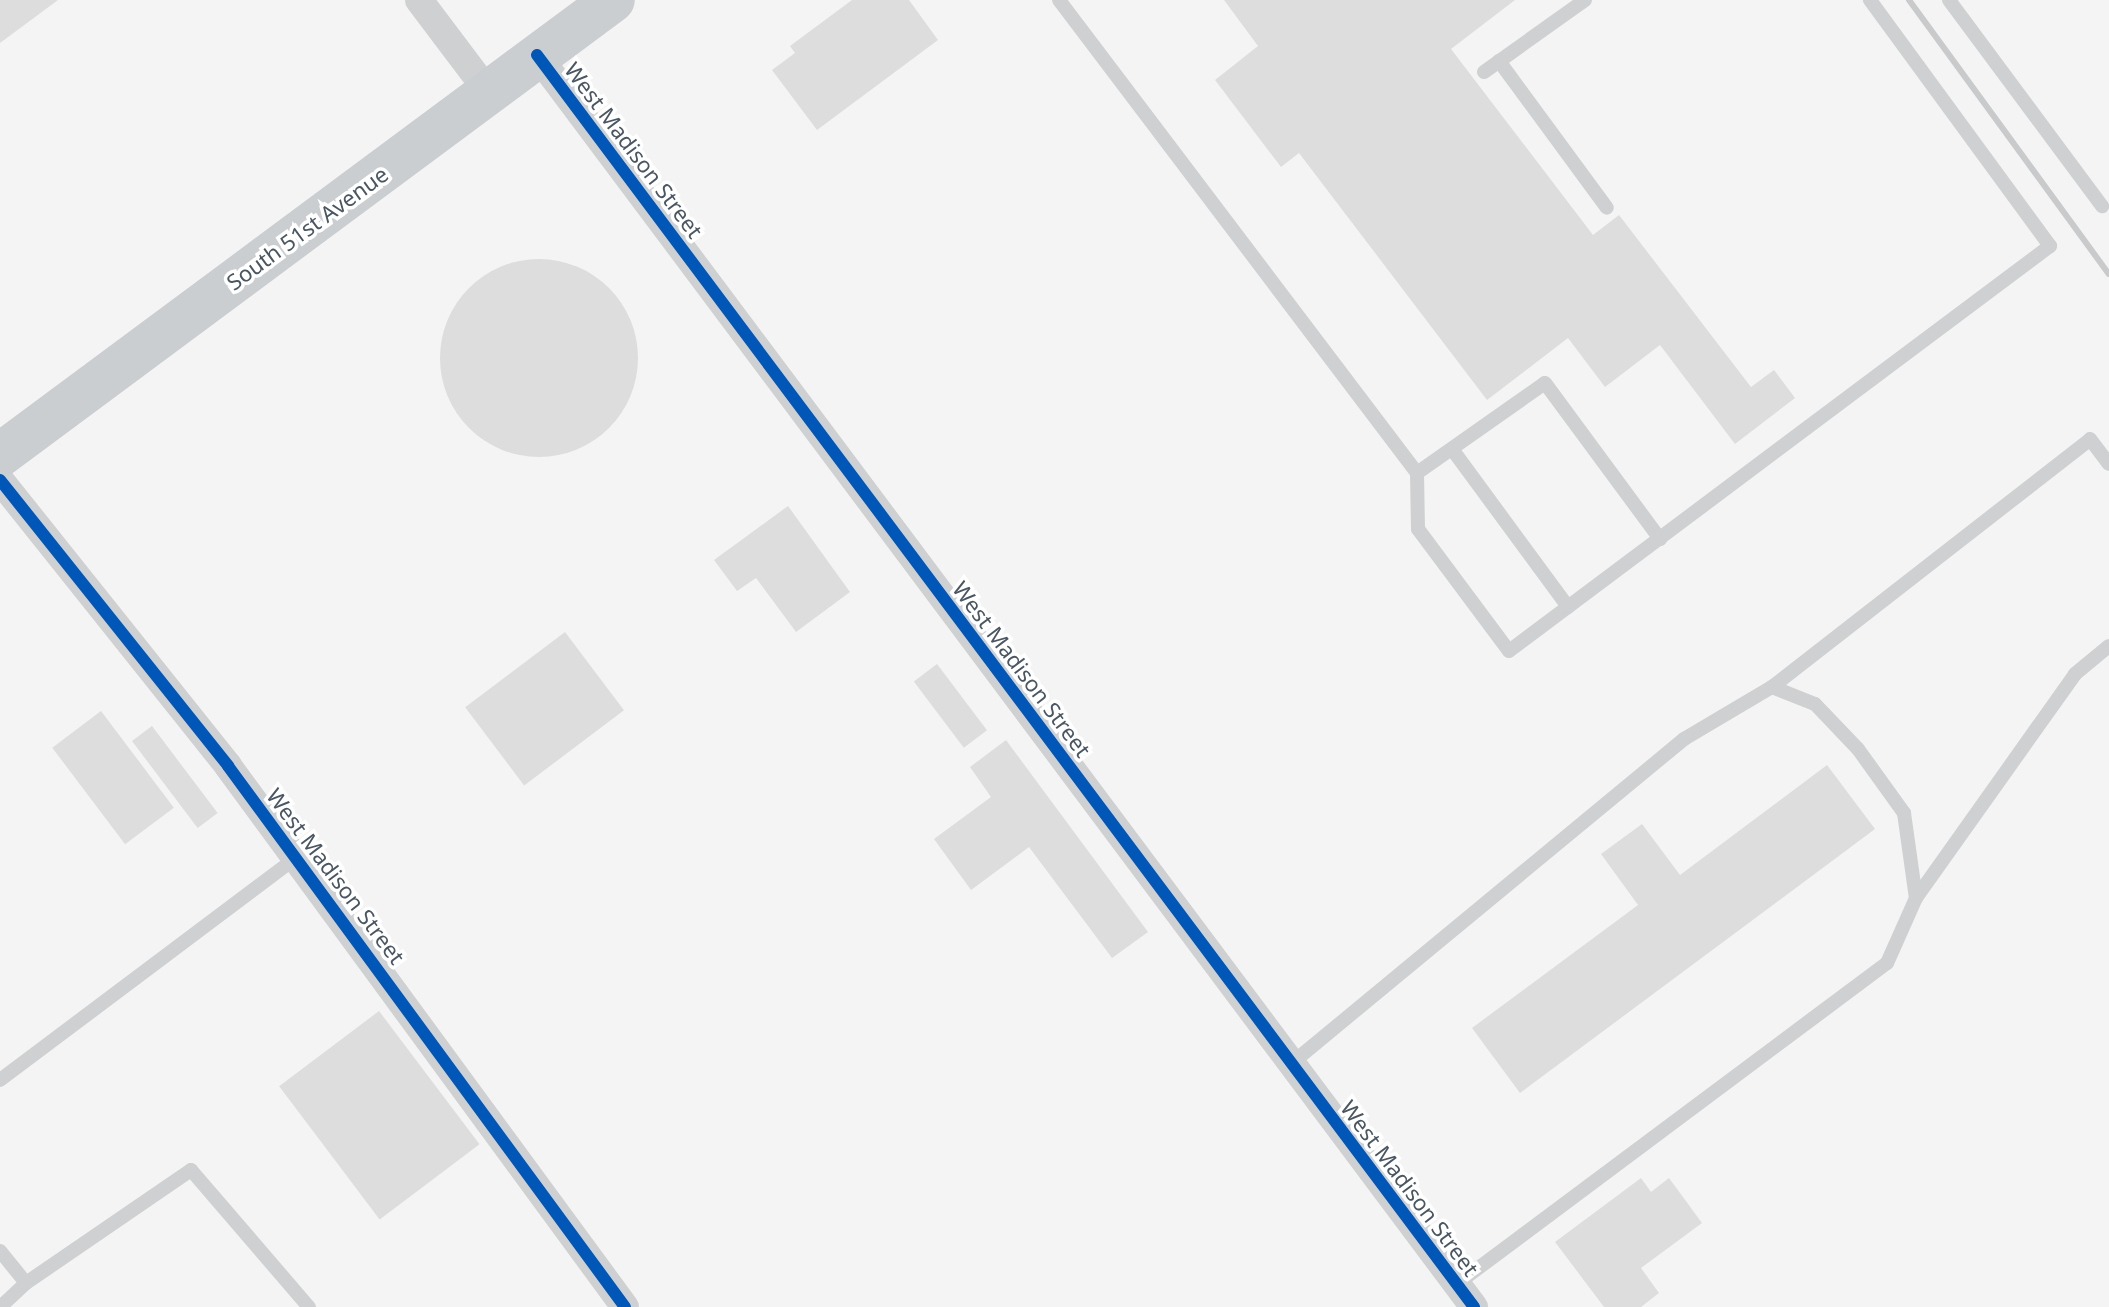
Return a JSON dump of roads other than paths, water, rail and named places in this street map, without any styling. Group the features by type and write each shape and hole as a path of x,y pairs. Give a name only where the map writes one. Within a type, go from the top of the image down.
{"main road":[{"name":"South 51st Avenue","path":"0,455 613,0"}],"street":[{"path":"419,0 489,93"},
{"name":"West Madison Street","path":"537,55 1474,1307"},
{"name":"West Madison Street","path":"0,480 297,857 625,1307"}],"lane":[{"path":"1059,0 1417,473 1418,529 1509,651 2050,246 1870,0"},
{"path":"1484,72 1585,0"},
{"path":"1949,0 2102,206"},
{"path":"1499,61 1607,208"},
{"path":"1417,473 1545,383 1660,539"},
{"path":"1292,1063 1684,739 1772,687 2090,439 2109,464"},
{"path":"1452,449 1568,607"},
{"path":"1457,1284 1887,963 1916,898 2075,674 2109,646"},
{"path":"1772,687 1815,704 1858,749 1904,813 1916,898"},
{"path":"0,1080 297,857"},
{"path":"0,1307 26,1283 191,1170 309,1307"},
{"path":"0,1251 26,1283"}],"railway":[{"path":"1909,0 2109,274"}]}
